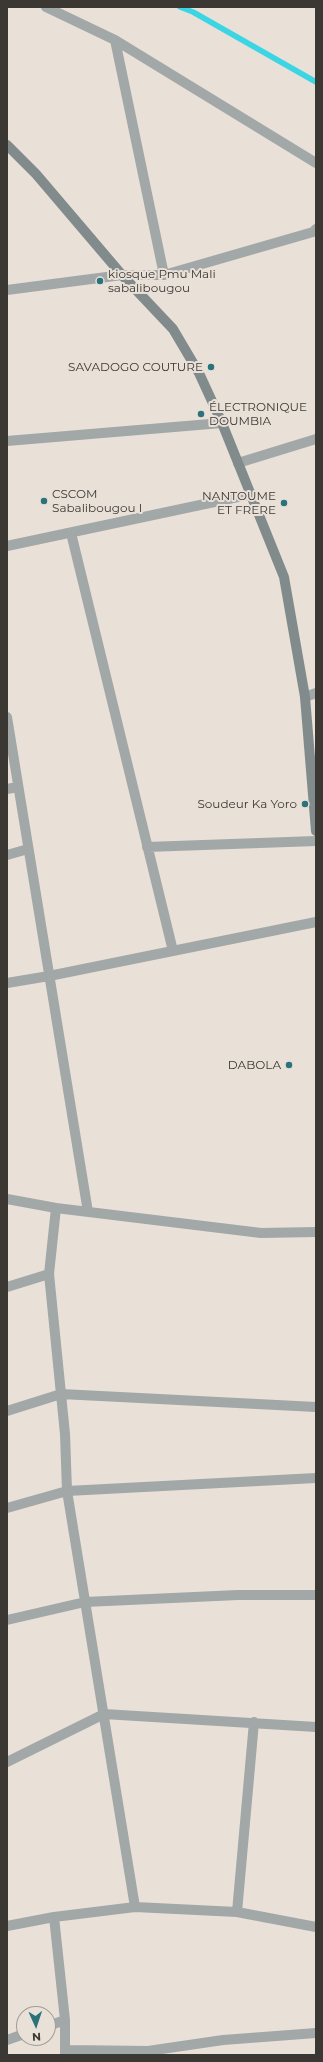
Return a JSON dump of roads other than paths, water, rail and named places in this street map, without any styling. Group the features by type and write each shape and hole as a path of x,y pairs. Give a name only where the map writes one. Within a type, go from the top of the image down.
{"main road":[{"path":"7,145 36,174 122,275 173,329 199,373 222,423 252,494 284,577 306,697 316,831"}],"street":[{"path":"46,7 115,40 316,163"},
{"path":"115,40 164,275"},
{"path":"7,290 122,275 164,275 315,233"},
{"path":"7,441 222,423"},
{"path":"238,463 316,439"},
{"path":"7,546 252,494"},
{"path":"71,533 173,951"},
{"path":"306,697 316,693"},
{"path":"7,717 88,1212"},
{"path":"7,789 18,787"},
{"path":"147,847 316,841"},
{"path":"7,855 28,849"},
{"path":"7,983 49,976 316,922"},
{"path":"7,1199 56,1208 260,1233 316,1232"},
{"path":"56,1208 49,1274 61,1394 68,1491 135,1907"},
{"path":"7,1287 49,1274"},
{"path":"7,1411 61,1394 316,1407"},
{"path":"7,1508 68,1491 316,1478"},
{"path":"7,1620 85,1602 238,1595 316,1595"},
{"path":"7,1762 104,1714 316,1727"},
{"path":"237,1912 254,1722"},
{"path":"7,1926 54,1917 135,1907 237,1912 316,1927"},
{"path":"54,1917 65,2020 65,2053 148,2051 223,2040 316,2033"},
{"path":"56,2023 65,2020"}],"waterway":[{"path":"180,7 193,12 316,82"}],"place":[{"name":"kiosque Pmu Mali sabalibougou","path":"100,281"},
{"name":"SAVADOGO COUTURE","path":"211,367"},
{"name":"ÉLECTRONIQUE DOUMBIA","path":"201,414"},
{"name":"CSCOM Sabalibougou I","path":"44,501"},
{"name":"NANTOUME ET FRERE","path":"284,503"},
{"name":"Soudeur Ka Yoro","path":"305,804"},
{"name":"DABOLA","path":"289,1065"}]}
